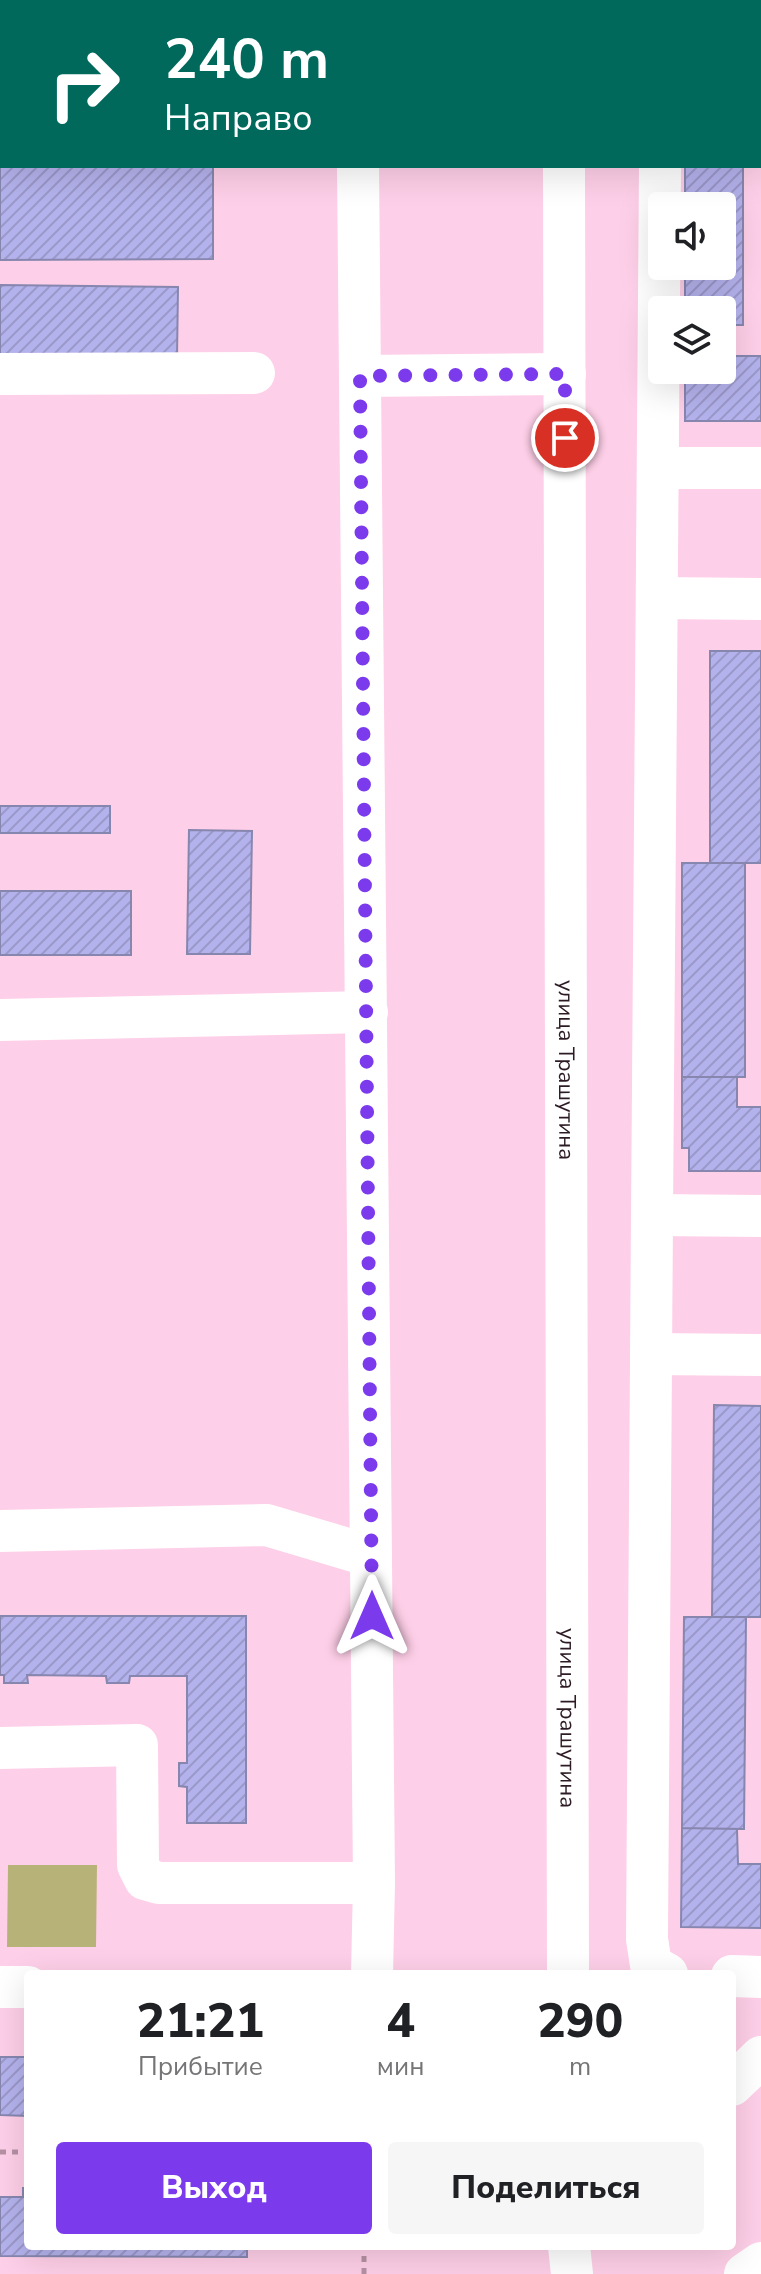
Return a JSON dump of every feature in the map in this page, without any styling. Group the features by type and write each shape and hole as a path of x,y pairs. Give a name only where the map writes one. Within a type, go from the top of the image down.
{"street":[{"path":"358,168 374,1883 372,1970"},
{"name":"улица Трашутина","path":"564,168 568,1970"},
{"path":"660,168 647,1939 651,1965 660,1970"},
{"path":"0,374 254,373"},
{"path":"360,376 565,374"},
{"path":"658,468 761,468"},
{"path":"657,598 761,599"},
{"path":"0,1020 367,1012"},
{"path":"652,1215 761,1216"},
{"path":"651,1354 761,1355"},
{"path":"0,1531 267,1525 371,1556"},
{"path":"0,1748 137,1745 138,1865 145,1879 159,1883 374,1883"},
{"path":"736,1976 761,1977"},
{"path":"0,1987 24,1987"},
{"path":"736,2081 761,2057"},
{"path":"569,2250 572,2274"},
{"path":"745,2274 761,2263"}],"path":[{"path":"0,2152 24,2152"},
{"path":"364,2250 364,2274"}],"shaded area":[{"path":"8,1865 97,1865 96,1947 7,1947"}],"building":[{"path":"0,168 213,168 213,259 0,260"},
{"path":"685,168 743,168 743,325 736,325 736,296 685,296 685,280 736,280 736,192 685,192"},
{"path":"0,285 178,287 177,358 0,356"},
{"path":"736,356 761,356 761,421 685,421 685,384 736,384"},
{"path":"710,651 761,651 761,863 710,863"},
{"path":"0,806 110,806 110,833 0,833"},
{"path":"189,830 252,831 250,954 187,954"},
{"path":"682,863 745,863 745,1077 682,1077"},
{"path":"0,891 131,891 131,955 0,955"},
{"path":"682,1077 737,1077 737,1107 761,1107 761,1171 689,1171 689,1148 682,1148"},
{"path":"714,1405 761,1406 761,1617 712,1617"},
{"path":"0,1616 246,1616 246,1823 187,1823 187,1787 179,1786 179,1763 187,1763 187,1676 130,1676 129,1683 107,1683 106,1676 27,1675 28,1683 4,1683 4,1675 0,1675"},
{"path":"684,1617 746,1617 744,1829 682,1828"},
{"path":"682,1828 737,1829 738,1864 761,1864 761,1928 681,1927"},
{"path":"0,2057 24,2057 24,2116 0,2115"},
{"path":"24,2188 24,2250 247,2250 247,2257 0,2256 0,2197 23,2197"}],"route":[{"path":"372,1616 360,376 565,374 565,438"}]}
